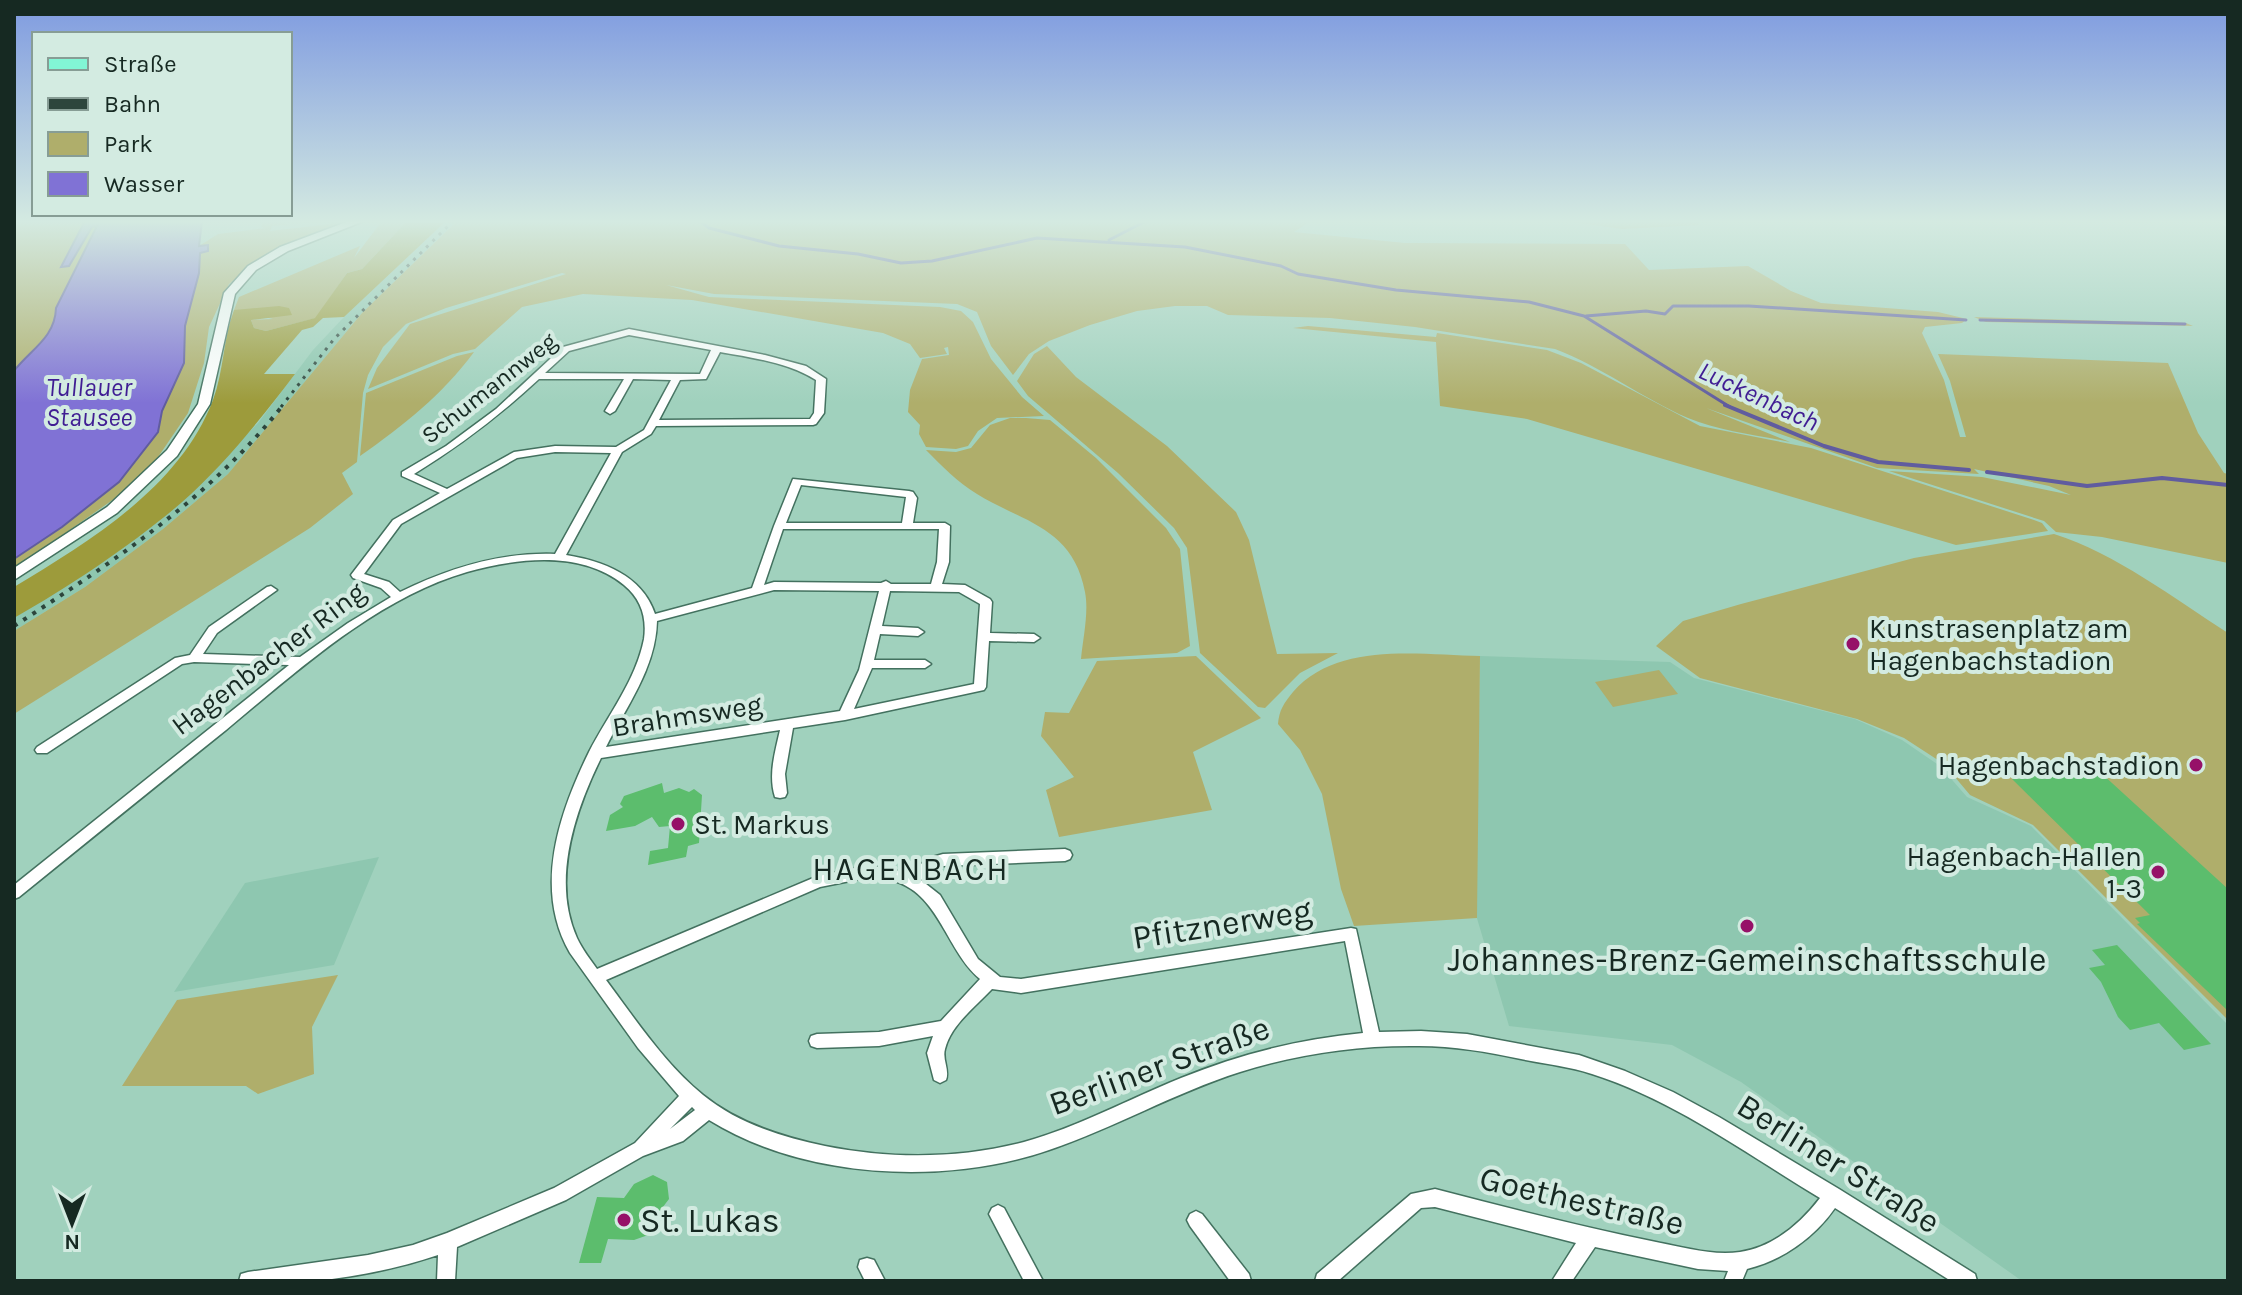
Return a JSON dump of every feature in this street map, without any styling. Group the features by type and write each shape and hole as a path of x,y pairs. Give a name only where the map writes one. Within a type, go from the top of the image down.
{"street":[{"path":"14,575 112,510 172,453 204,404 230,293 239,281"},
{"name":"Schumannweg","path":"446,492 406,474 449,448 499,411 566,349 639,332 762,357 821,379 819,413 813,422 654,423"},
{"path":"536,376 703,377 716,350"},
{"path":"610,411 630,376"},
{"path":"559,557 618,450 648,432 677,377"},
{"path":"398,596 385,585 357,575 397,522 446,492 468,485 525,451 618,450"},
{"path":"756,592 797,481 909,494 912,498 907,525"},
{"path":"248,1281 368,1264 448,1242 560,1194 638,1150 677,1135 707,1111 662,1068 568,935 557,892 562,848 595,754 639,674 651,619 774,586 936,587 943,562 945,526 779,526"},
{"name":"Hagenbacher Ring","path":"14,893 347,627 427,581 465,568 506,560 577,559 624,579 639,592 651,619"},
{"path":"845,715 866,664 886,585"},
{"name":"Brahmsweg","path":"595,754 845,715 980,687 986,602 961,588 936,587"},
{"path":"194,658 213,630 271,590"},
{"path":"875,630 918,632"},
{"path":"985,637 1034,638"},
{"path":"42,750 168,666 194,658 302,661"},
{"path":"866,664 925,664"},
{"name":"Brahmsweg","path":"780,793 778,774 787,724"},
{"path":"910,880 934,862 943,860 1065,855"},
{"path":"595,977 818,882 860,873 885,873 910,880 935,899 973,964 994,982 945,1027 935,1053 940,1075"},
{"name":"Pfitznerweg","path":"994,982 1021,986 1351,934 1372,1039"},
{"path":"817,1041 879,1039 945,1027"},
{"name":"Berliner Straße","path":"707,1111 794,1149 829,1158 904,1163 965,1161 1025,1149 1235,1066 1296,1049 1372,1039 1450,1039 1591,1065 1707,1118 1968,1281"},
{"path":"638,1150 690,1097"},
{"name":"Goethestraße","path":"1324,1281 1417,1200 1435,1198 1591,1237 1696,1259 1741,1261 1785,1244 1818,1219 1833,1195"},
{"path":"998,1214 1034,1281"},
{"path":"1196,1220 1242,1281"},
{"path":"1561,1281 1591,1237"},
{"path":"446,1281 448,1242"},
{"path":"1733,1281 1741,1261"}],"shaded area":[{"path":"341,281 382,281 344,317 323,318 313,327 302,330 264,374 295,374 241,442 181,503 100,564 14,618 14,587 102,531 156,485 179,459 198,431 213,400 234,310 289,308 292,315 251,320 254,328 266,331 315,318"},
{"path":"382,281 395,281 362,313 228,474 163,529 85,587 14,631 14,618 95,566 179,504 258,423 313,350"},
{"path":"1480,656 1670,662 1694,678 1855,719 1902,740 1940,766 1967,797 2031,826 2228,1025 2228,1281 2022,1281 1741,1082 1672,1045 1509,1026 1476,915"},
{"path":"379,857 334,965 174,992 245,883"}],"green space":[{"path":"14,281 110,281 56,321 49,336 14,371"},
{"path":"197,281 232,281 209,327 204,363 188,413 156,460 124,492 14,569 14,559 62,527 119,482 158,432 162,411 183,363 185,326"},
{"path":"276,281 341,281 316,318 266,331 254,328 251,320 273,319 234,310 239,297"},
{"path":"395,281 534,281 446,308 406,324 383,347 368,375 363,393 357,462 342,473 353,494 310,528 14,714 14,631 85,587 163,529 228,474 362,313"},
{"path":"543,281 1775,281 1821,303 1938,312 1967,319 1962,323 1925,327 1922,333 1944,380 1960,437 1966,437 1950,381 1938,354 2168,363 2198,433 2224,473 2228,474 2228,563 2102,537 2056,532 2044,521 1889,471 1982,477 2071,495 2049,486 1974,469 1979,474 1877,468 1706,408 1790,442 1688,418 1555,349 1415,327 1330,318 1228,315 1207,306 1175,306 1137,311 1049,341 1029,354 1013,375 991,346 977,312 957,304 714,294 666,285 709,297 940,307 961,311 973,322 991,359 1022,397 1044,416 997,418 978,431 968,446 956,449 926,447 919,434 920,425 908,412 910,390 922,359 949,355 948,347 944,348 947,354 920,358 910,344 883,333 692,300 583,294 522,307 475,349 453,354 368,389 377,368 410,324"},
{"path":"1974,317 2186,323 2193,326 1986,322"},
{"path":"1308,326 1436,337 1437,333 1547,350 1581,363 1700,426 1811,448 2031,519 2042,523 2048,531 1956,545 1527,419 1440,406 1436,342 1293,328"},
{"path":"1047,346 1076,377 1167,446 1236,512 1249,540 1277,654 1338,653 1300,673 1265,708 1258,707 1200,653 1187,548 1174,528 1118,473 1028,396 1017,381 1034,354"},
{"path":"474,352 422,408 360,456 366,393"},
{"path":"1010,418 1050,420 1096,458 1166,528 1180,549 1190,646 1177,653 1081,659 1086,600 1079,570 1069,553 1043,529 970,489 926,450 956,452 971,448 990,425"},
{"path":"2054,534 2122,565 2228,633 2228,1020 2033,825 1970,795 1944,764 1904,738 1857,719 1700,678 1656,646 1683,621 1741,604 1914,558"},
{"path":"1380,654 1480,656 1477,918 1354,926 1341,889 1322,794 1300,750 1278,724 1282,707 1311,676 1355,658"},
{"path":"1196,656 1261,718 1193,752 1212,810 1059,837 1046,790 1074,777 1041,736 1045,712 1069,713 1097,661"},
{"path":"1659,670 1678,694 1613,707 1595,682"},
{"path":"338,975 312,1027 314,1074 258,1094 246,1086 122,1086 177,1000"}],"water":[{"name":"Tullauer Stausee","path":"69,281 197,281 185,326 184,363 162,411 158,432 119,482 62,527 14,559 14,371 47,335"}],"building":[{"name":"Hagenbach-Hallen 1-3","path":"2089,762 2228,889 2228,1011 2137,924 2140,923 2135,918 2150,915 2012,779"},
{"name":"St. Markus","path":"662,783 664,793 679,788 689,792 694,789 702,795 699,843 688,846 686,857 648,865 650,851 668,848 670,826 659,827 652,817 635,826 606,831 610,815 623,807 620,804 624,796"},
{"path":"2117,945 2211,1044 2184,1050 2159,1023 2130,1030 2118,1017 2101,982 2089,968 2105,965 2092,950"},
{"name":"St. Lukas","path":"653,1175 667,1182 669,1199 656,1216 661,1224 651,1234 634,1240 608,1239 601,1263 579,1263 597,1197 624,1198 634,1184"}],"waterway":[{"name":"Luckenbach","path":"1344,281 1396,290 1529,302 1584,316 1730,407"},
{"path":"1586,316 1646,311 1665,314 1673,306 1749,306 1966,320"},
{"path":"1980,320 2185,324"},
{"name":"Luckenbach","path":"1725,405 1824,446 1878,462 1969,470"},
{"name":"Luckenbach","path":"1987,472 2087,486 2162,478 2228,485"}],"railway":[{"path":"281,407 334,339 392,281"},
{"path":"14,626 88,578 192,499 255,439 283,405"}],"place":[{"name":"Kunstrasenplatz am Hagenbachstadion","path":"1853,644"},
{"name":"Hagenbachstadion","path":"2196,765"},
{"name":"St. Markus","path":"678,824"},
{"name":"Hagenbach-Hallen 1-3","path":"2158,872"},
{"name":"Johannes-Brenz-Gemeinschaftsschule","path":"1747,926"},
{"name":"St. Lukas","path":"624,1220"}],"district":[{"name":"HAGENBACH","path":"911,869"}]}
